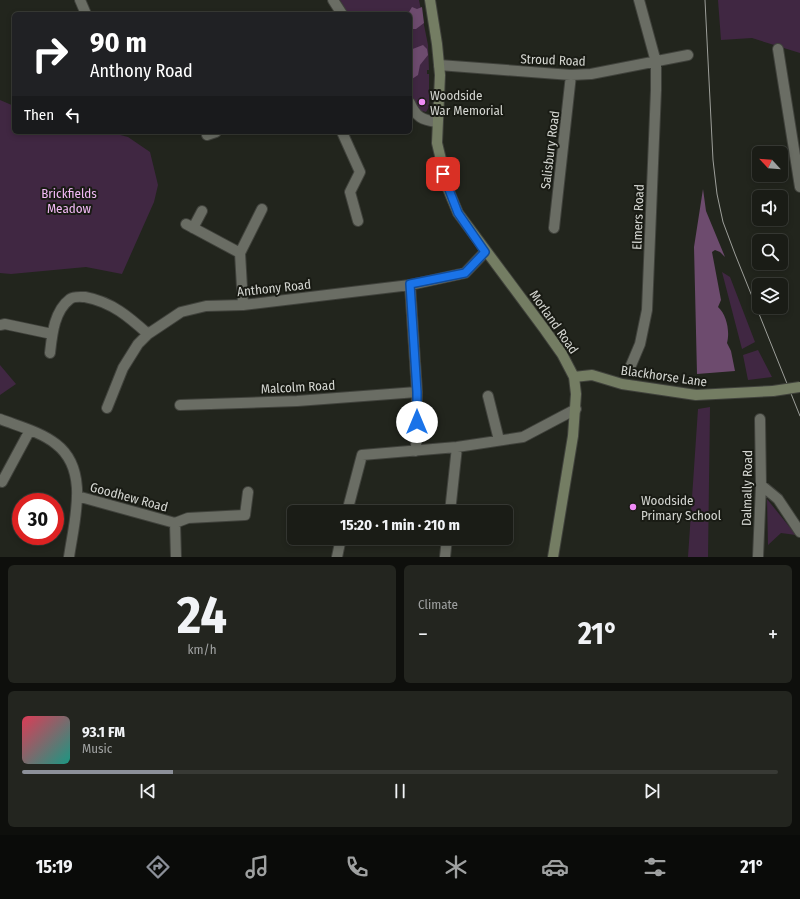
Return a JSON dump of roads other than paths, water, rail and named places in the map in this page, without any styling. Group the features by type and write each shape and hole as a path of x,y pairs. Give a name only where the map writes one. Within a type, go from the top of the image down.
{"main road":[{"name":"Morland Road","path":"430,0 439,65 437,122 438,149 448,189 458,213 485,252 500,268 562,354 574,377 576,409 573,436 553,557"},
{"name":"Blackhorse Lane","path":"574,377 592,375 622,384 696,395 773,391 800,387"}],"street":[{"path":"80,0 85,12"},
{"path":"333,0 341,12"},
{"name":"Elmers Road","path":"629,370 640,344 647,310 656,90 656,62 639,0"},
{"path":"778,49 796,148 800,186"},
{"name":"Stroud Road","path":"439,65 572,75 591,74 688,55"},
{"name":"Salisbury Road","path":"554,228 572,75"},
{"path":"412,108 420,118 437,122"},
{"path":"343,134 360,172 350,192 358,222"},
{"path":"243,305 240,252 262,209"},
{"path":"202,210 189,226 240,252"},
{"name":"Anthony Road","path":"107,408 130,356 148,334 171,318 187,310 206,306 243,305 410,284 465,273 485,252"},
{"path":"410,284 417,392 416,451"},
{"path":"50,353 52,334 56,320 66,304 72,298 80,297 93,299 116,307 148,334"},
{"path":"0,326 5,324 52,334"},
{"name":"Malcolm Road","path":"180,405 297,401 417,392"},
{"path":"488,396 499,440"},
{"path":"349,505 362,455 457,447 523,437 576,409"},
{"path":"0,419 30,430 55,443 67,454 73,465 77,481 77,496 69,557"},
{"name":"Dalmally Road","path":"758,557 761,485 760,419"},
{"path":"2,482 30,430"},
{"path":"451,505 457,447"},
{"path":"761,485 778,499 800,532"},
{"name":"Goodhew Road","path":"77,496 175,523 188,518 245,515 248,492"},
{"path":"175,523 176,557"},
{"path":"337,557 340,545"},
{"path":"445,557 446,545"}],"tram line":[{"path":"705,0 713,160 717,194 723,222 800,416"}],"place":[{"name":"Woodside War Memorial","path":"422,102"},
{"name":"Woodside Primary School","path":"633,507"}],"park label":[{"name":"Brickfields Meadow","path":"69,200"}]}
